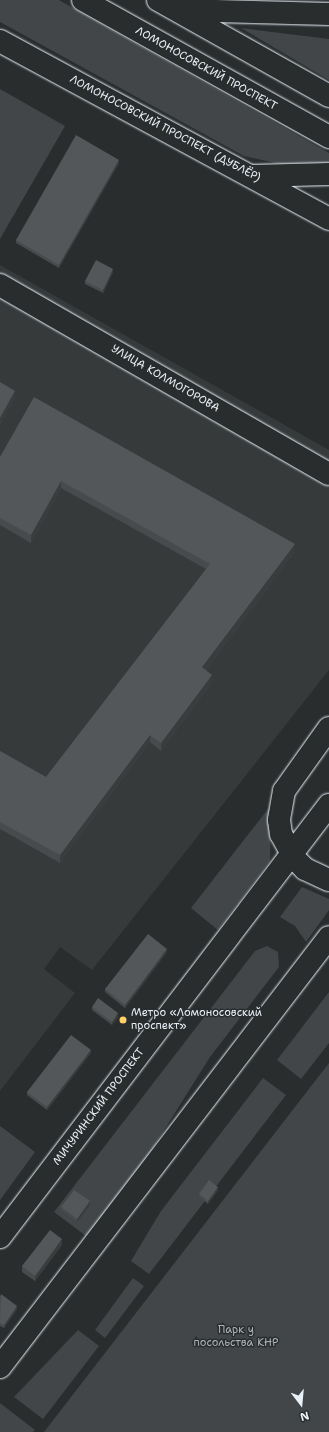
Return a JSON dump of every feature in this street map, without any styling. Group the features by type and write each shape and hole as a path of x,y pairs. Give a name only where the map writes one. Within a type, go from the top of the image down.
{"main road":[{"name":"ЛОМОНОСОВСКИЙ ПРОСПЕКТ","path":"83,0 329,137"},
{"path":"167,5 329,14"},
{"path":"167,5 329,96"},
{"name":"ЛОМОНОСОВСКИЙ ПРОСПЕКТ (ДУБЛЁР)","path":"0,41 329,219"},
{"path":"252,176 329,174"},
{"name":"УЛИЦА КОЛМОГОРОВА","path":"0,285 329,474"},
{"path":"329,728 284,791 279,820 291,854 305,869 329,880"},
{"name":"МИЧУРИНСКИЙ ПРОСПЕКТ","path":"0,1237 329,805"},
{"path":"0,1368 329,937"}],"shaded area":[{"path":"0,265 329,450 329,670 92,970 60,947 44,969 75,993 0,1091"}],"green space":[{"path":"0,0 59,0 329,153 329,167 285,165 244,156 0,22"},
{"path":"241,28 329,39 329,80"},
{"path":"0,89 65,126 0,239"},
{"path":"271,805 270,861 218,930 191,908"},
{"path":"302,887 329,899 329,910 306,942 295,926 280,917"},
{"path":"267,946 278,952 279,967 210,1057 134,1178 90,1239 54,1212 255,951"},
{"path":"329,992 329,1043 301,1079 277,1060"},
{"name":"Парк у посольства КНР","path":"329,1063 329,1432 44,1432"},
{"path":"263,1078 286,1095 149,1274 131,1261 161,1211"},
{"path":"0,1126 35,1152 0,1200"},
{"path":"133,1278 144,1286 105,1338 95,1330"},
{"path":"78,1330 99,1346 43,1419 14,1397"},
{"path":"0,1403 35,1430 33,1432 0,1432"}],"building":[{"path":"76,135 119,160 59,265 16,240"},
{"path":"96,260 113,269 103,290 85,281"},
{"path":"0,382 15,391 0,418"},
{"path":"34,397 295,544 202,667 212,675 161,743 150,735 60,855 0,822 0,751 46,777 210,564 61,481 31,535 0,518 0,457"},
{"path":"148,934 167,949 125,1005 105,989"},
{"path":"98,998 118,1013 112,1022 92,1007"},
{"path":"71,1035 91,1050 47,1107 27,1092"},
{"path":"209,1180 218,1187 208,1201 199,1194"},
{"path":"74,1190 90,1201 77,1219 61,1207"},
{"path":"50,1230 62,1239 35,1276 22,1266"},
{"path":"1,1294 17,1306 4,1325 0,1323"}],"place":[{"name":"Метро «Ломоносовский проспект»","path":"123,1020"}]}
